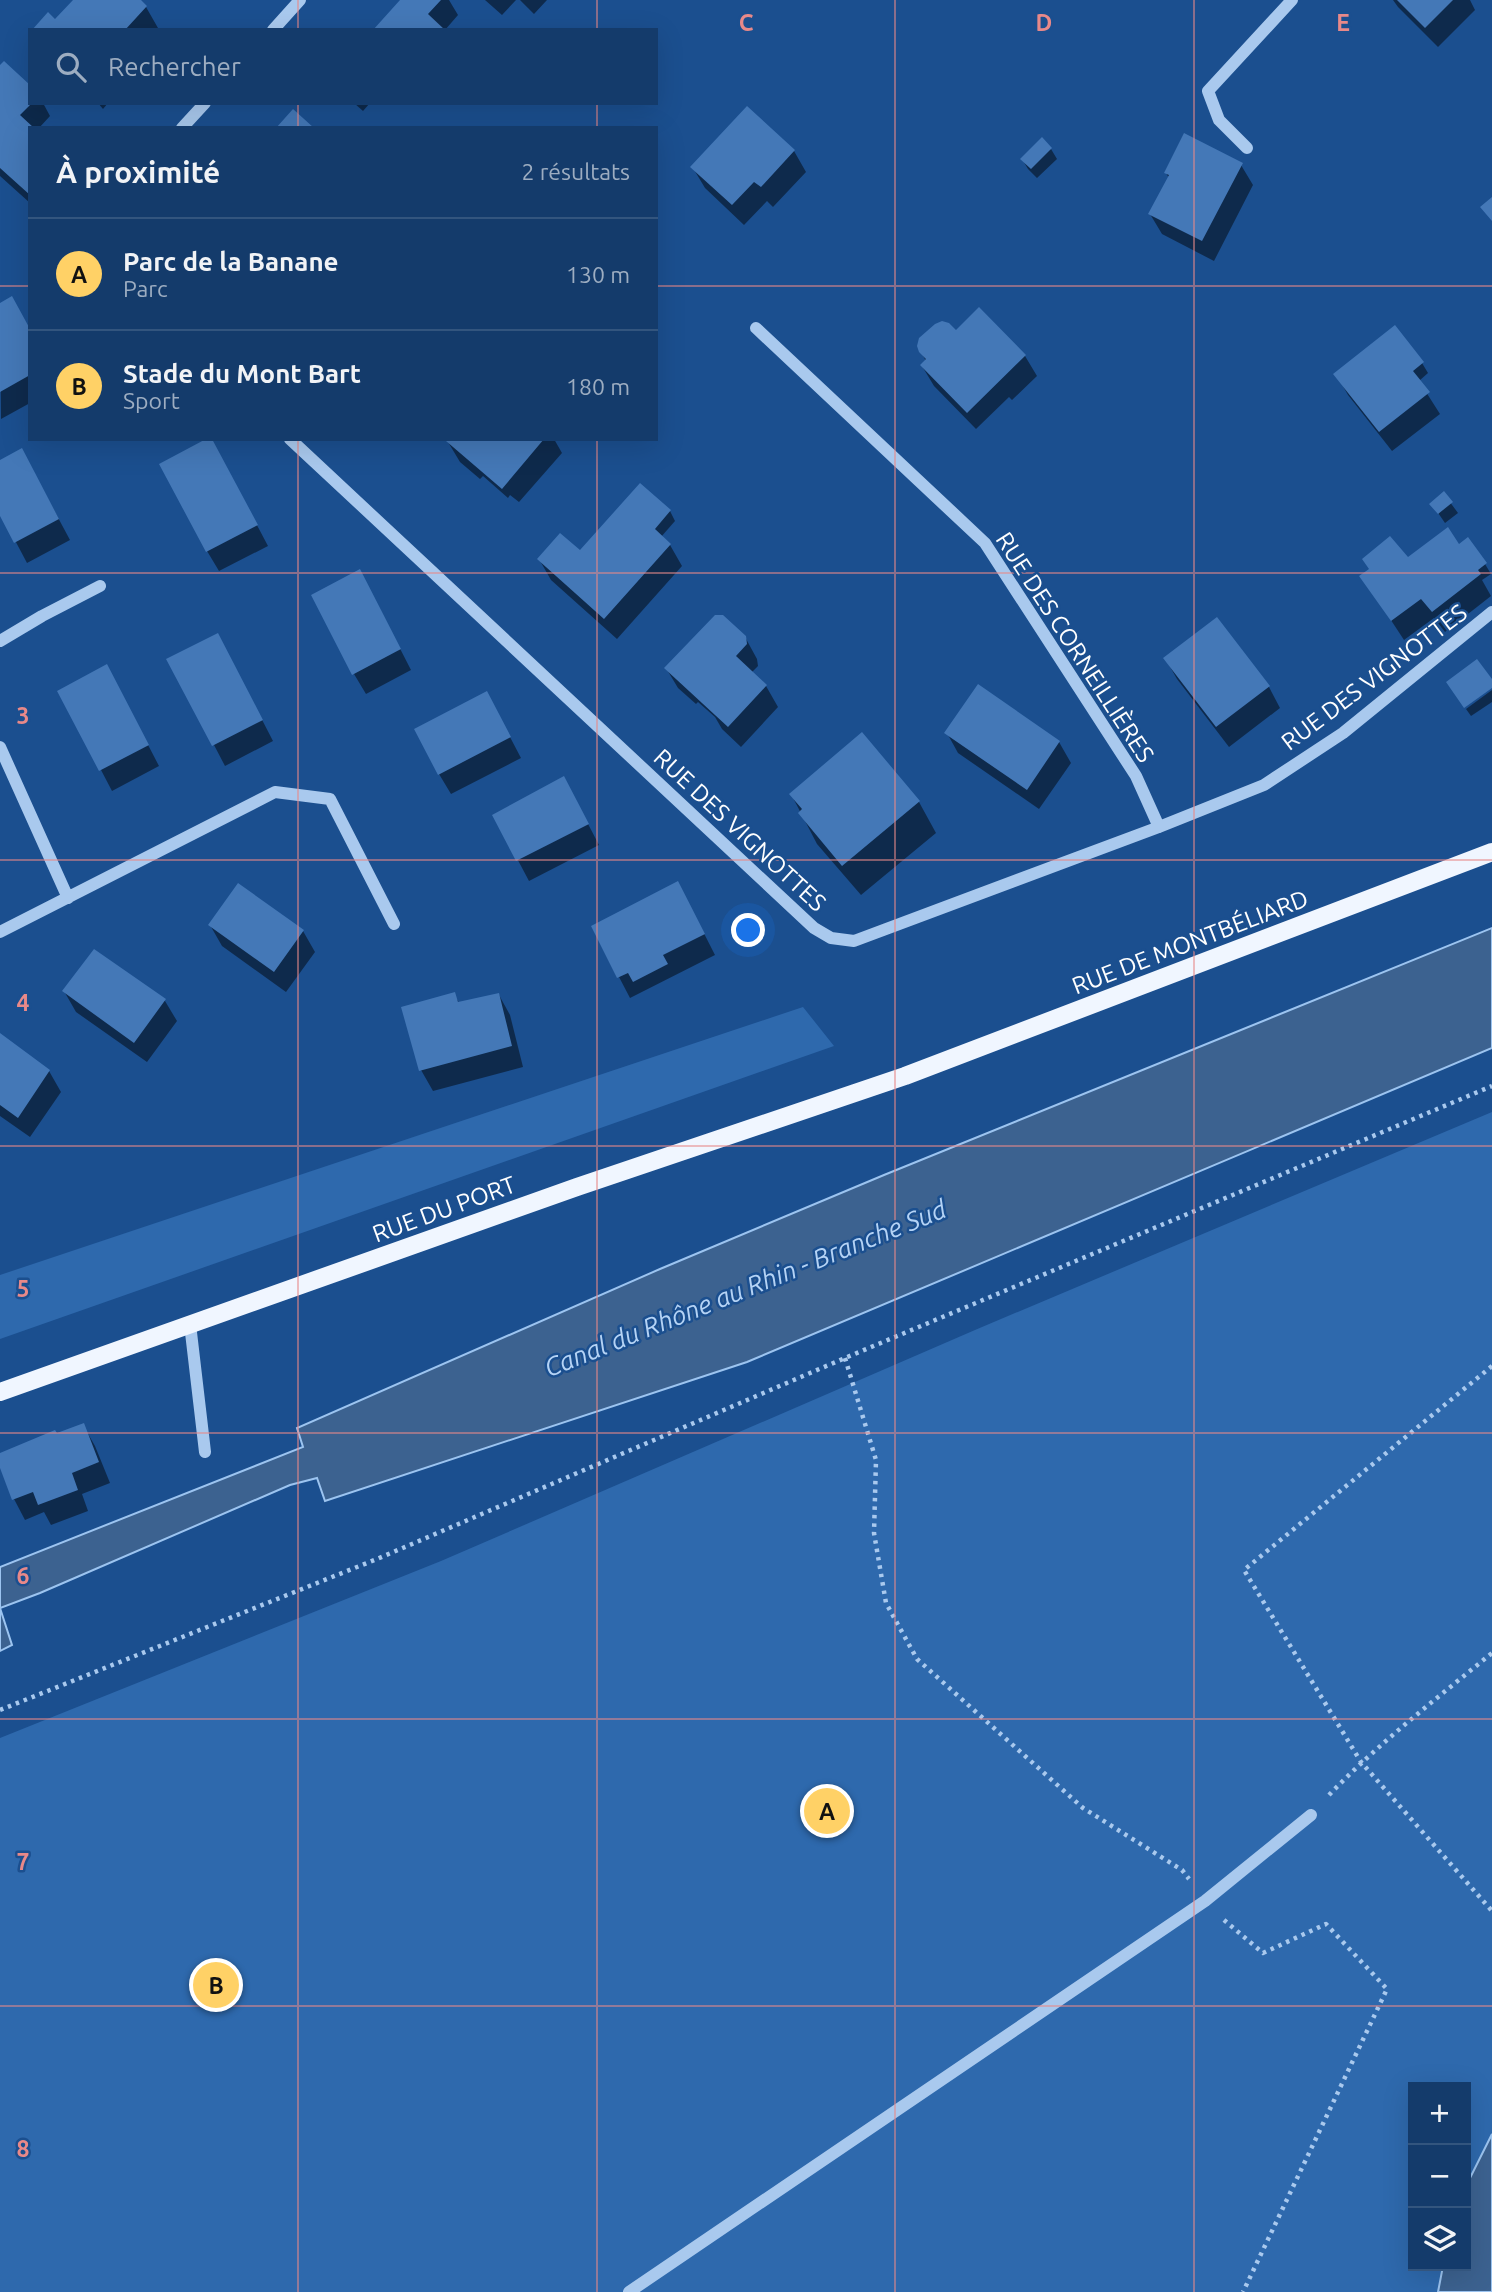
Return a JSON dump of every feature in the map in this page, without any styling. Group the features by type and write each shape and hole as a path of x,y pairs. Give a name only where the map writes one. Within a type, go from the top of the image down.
{"main road":[{"name":"RUE DE MONTBÉLIARD","path":"905,1076 1492,852"},
{"name":"RUE DU PORT","path":"0,1392 577,1187 905,1076"}],"street":[{"path":"275,28 300,0"},
{"path":"1247,148 1219,120 1209,91 1292,0"},
{"path":"184,126 203,105"},
{"name":"RUE DES CORNEILLIÈRES","path":"756,328 985,543 1136,776 1160,827"},
{"name":"RUE DES VIGNOTTES","path":"292,441 803,918 831,939 855,941 1160,827 1264,785 1343,733 1492,612"},
{"path":"0,641 41,616 100,586"},
{"path":"0,747 68,898"},
{"path":"0,932 275,792 330,799 394,925"},
{"path":"190,1324 205,1452"},
{"path":"629,2292 1205,1901 1311,1815"}],"path":[{"path":"0,1710 377,1559 845,1358 1492,1086"},
{"path":"845,1358 876,1460 874,1533 886,1603 916,1659 1083,1808 1182,1870 1205,1901 1262,1953 1326,1924 1387,1989 1243,2292"},
{"path":"1492,1366 1244,1570 1361,1762 1492,1911"},
{"path":"1311,1815 1361,1762 1402,1725 1492,1653"}],"shaded area":[{"path":"803,1007 834,1046 0,1339 0,1275"},
{"path":"1492,1112 1492,2134 1471,2176 1471,2082 1408,2082 1408,2271 1442,2271 1438,2292 0,2292 0,1738 441,1561 975,1330"}],"water":[{"name":"Canal du Rhône au Rhin - Branche Sud","path":"1492,928 1492,1048 747,1362 325,1501 317,1478 290,1485 0,1608 0,1567 303,1447 297,1428 660,1269 884,1175"},
{"path":"0,1608 12,1645 0,1651"},
{"path":"1492,2134 1492,2292 1438,2292 1442,2271 1471,2271 1471,2176"}],"building":[{"path":"73,0 141,0 147,6 127,28 34,28 48,12 55,19"},
{"path":"400,0 441,0 428,14 443,28 375,28"},
{"path":"1397,0 1453,0 1425,28"},
{"path":"4,61 28,83 30,105 20,115 32,126 28,126 28,193 0,168 0,65"},
{"path":"747,106 795,150 761,187 754,182 732,205 690,167"},
{"path":"293,109 312,126 278,126"},
{"path":"1184,133 1243,163 1202,241 1148,214 1169,175 1164,173"},
{"path":"1042,137 1052,148 1031,169 1020,159"},
{"path":"1492,197 1492,221 1480,207"},
{"path":"12,296 28,325 28,376 0,392 0,303"},
{"path":"979,307 1026,355 967,413 920,365 926,359 917,346 919,338 935,324 942,321 949,323 956,330"},
{"path":"1395,325 1424,362 1413,371 1430,392 1379,432 1333,374"},
{"path":"202,441 213,441 258,525 206,552 159,464"},
{"path":"446,441 542,441 502,489"},
{"path":"22,448 59,519 14,543 0,516 0,460"},
{"path":"640,483 671,510 655,529 671,544 604,619 537,559 560,533 580,550"},
{"path":"1444,491 1453,502 1438,514 1429,504"},
{"path":"1448,527 1459,544 1468,537 1487,563 1478,570 1481,574 1432,612 1421,599 1391,621 1359,576 1369,569 1362,559 1390,536 1408,557"},
{"path":"360,569 401,649 352,675 311,595"},
{"path":"715,615 723,615 746,636 747,644 736,656 767,685 728,727 664,668"},
{"path":"1217,617 1270,686 1216,727 1163,658"},
{"path":"218,633 263,720 212,746 166,659"},
{"path":"1477,659 1492,679 1492,688 1464,708 1446,682"},
{"path":"107,664 149,745 99,771 57,691"},
{"path":"978,684 1060,741 1027,790 944,733"},
{"path":"487,691 511,737 438,775 414,729"},
{"path":"862,732 920,801 842,866 798,813 802,809 789,794"},
{"path":"564,776 589,824 516,861 492,815"},
{"path":"678,881 705,934 663,955 668,964 633,982 628,973 617,978 591,926"},
{"path":"238,883 304,930 274,972 208,925"},
{"path":"94,949 166,999 134,1043 62,991"},
{"path":"455,992 458,1002 499,993 512,1046 419,1071 401,1007"},
{"path":"0,1033 50,1070 18,1118 0,1105"},
{"path":"84,1423 99,1462 72,1473 78,1490 38,1505 33,1492 12,1500 0,1468 0,1453 55,1430 57,1433"}],"place":[{"name":"Parc de la Banane","path":"827,1811"},
{"name":"Stade du Mont Bart","path":"216,1985"}]}
